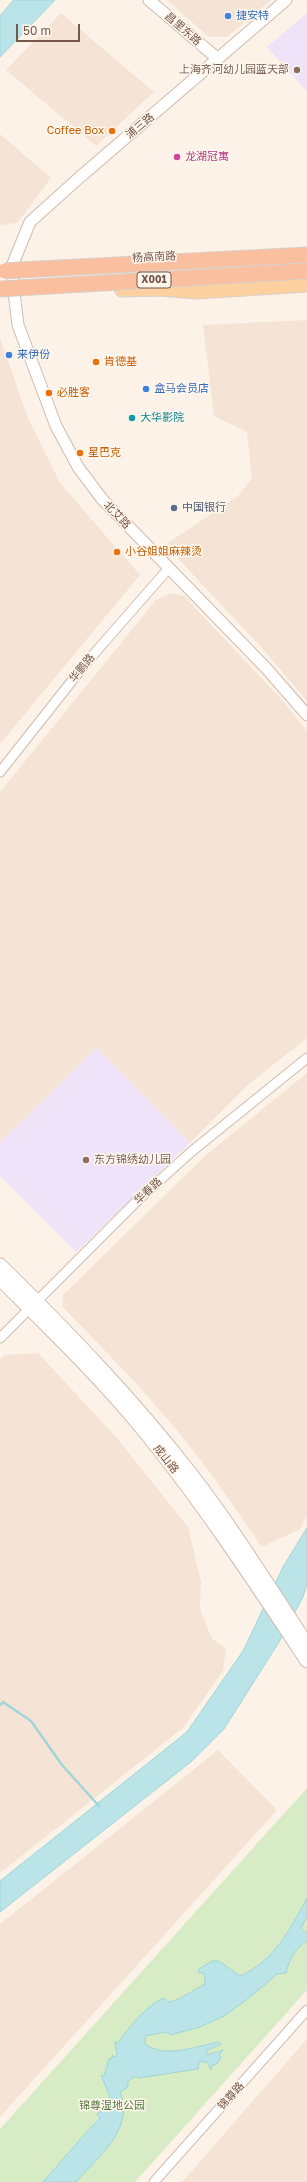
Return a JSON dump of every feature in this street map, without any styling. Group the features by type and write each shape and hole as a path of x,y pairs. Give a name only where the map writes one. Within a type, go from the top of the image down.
{"highway":[{"name":"杨高南路","path":"4,268 307,255"},
{"name":"杨高南路","path":"4,293 307,271"}],"main road":[{"name":"杨高南路","path":"4,268 307,248"},
{"name":"X001","path":"4,293 151,288 198,291 307,284"},
{"name":"成山路","path":"0,1264 33,1305 140,1426 184,1482 265,1591 290,1628 307,1661"},
{"name":"成山路","path":"0,1279 33,1305"},
{"name":"成山路","path":"290,1628 307,1644"}],"street":[{"name":"昌里东路","path":"149,0 218,59"},
{"name":"浦三路","path":"4,268 30,222 80,177 286,0"},
{"name":"北艾路","path":"4,268 4,293 18,325 46,402 68,449 102,499 266,668 307,715"},
{"name":"华鹏路","path":"0,772 86,662 169,568"},
{"name":"华春路","path":"0,1338 138,1200 191,1152 307,1058"},
{"name":"锦尊路","path":"154,2182 307,2010"}],"shaded area":[{"path":"167,0 271,0 227,37 209,37"},
{"path":"61,13 154,92 96,146 6,70"},
{"name":"上海齐河幼儿园蓝天部","path":"307,13 307,92 267,47"},
{"path":"0,134 51,178 17,223 0,225"},
{"path":"307,320 307,701 262,648 165,545 238,496 252,478 247,432 214,416 203,325"},
{"path":"0,338 28,418 60,483 140,575 0,744"},
{"path":"171,593 184,596 282,700 307,731 307,1038 249,1084 190,1143 97,1048 0,1143 0,792 156,600"},
{"name":"东方锦绣幼儿园","path":"97,1048 190,1143 76,1252 0,1176 0,1143"},
{"path":"307,1073 307,1515 300,1529 262,1547 212,1475 176,1429 136,1383 62,1306 63,1295 206,1155"},
{"path":"38,1353 116,1437 188,1527 201,1582 200,1608 212,1639 226,1648 223,1671 183,1728 0,1873 0,1359 5,1355"},
{"path":"218,1750 277,1810 0,2117 0,1924"},
{"path":"307,2039 307,2182 182,2182"}],"green space":[{"name":"锦尊湿地公园","path":"307,1788 307,1990 135,2182 0,2182 0,2129"}],"water":[{"path":"14,0 55,0 0,57 0,16"},
{"path":"307,1528 307,1584 303,1597 279,1642 224,1729 192,1761 0,1912 0,1881 187,1732 243,1651 283,1567"},
{"path":"307,1898 307,1917 301,1928 304,1932 307,1932 307,1941 299,1947 293,1955 286,1973 277,1974 249,1998 224,2016 200,2027 170,2035 167,2032 145,2036 145,2044 162,2051 182,2050 219,2042 221,2044 206,2051 207,2055 223,2050 219,2055 221,2057 217,2064 212,2065 211,2070 207,2062 199,2062 198,2069 139,2078 136,2076 128,2081 128,2087 120,2092 123,2105 123,2118 112,2142 104,2152 76,2182 43,2182 91,2127 100,2119 97,2114 111,2106 110,2097 101,2075 104,2076 109,2059 112,2058 112,2055 115,2057 117,2055 115,2042 118,2043 127,2030 151,2005 164,1998 168,2002 173,2001 205,1984 204,1973 198,1972 199,1969 212,1961 219,1961 240,1976 263,1962 288,1932"}],"waterway":[{"path":"0,1705 3,1702 31,1721 62,1765 99,1806"}],"place":[{"name":"捷安特","path":"228,16"},
{"name":"上海齐河幼儿园蓝天部","path":"297,70"},
{"name":"Coffee Box","path":"112,131"},
{"name":"龙湖冠寓","path":"177,157"},
{"name":"来伊份","path":"9,355"},
{"name":"肯德基","path":"96,362"},
{"name":"盒马会员店","path":"146,389"},
{"name":"必胜客","path":"49,393"},
{"name":"大华影院","path":"132,418"},
{"name":"星巴克","path":"80,453"},
{"name":"中国银行","path":"174,508"},
{"name":"小谷姐姐麻辣烫","path":"117,552"},
{"name":"东方锦绣幼儿园","path":"86,1160"}]}
